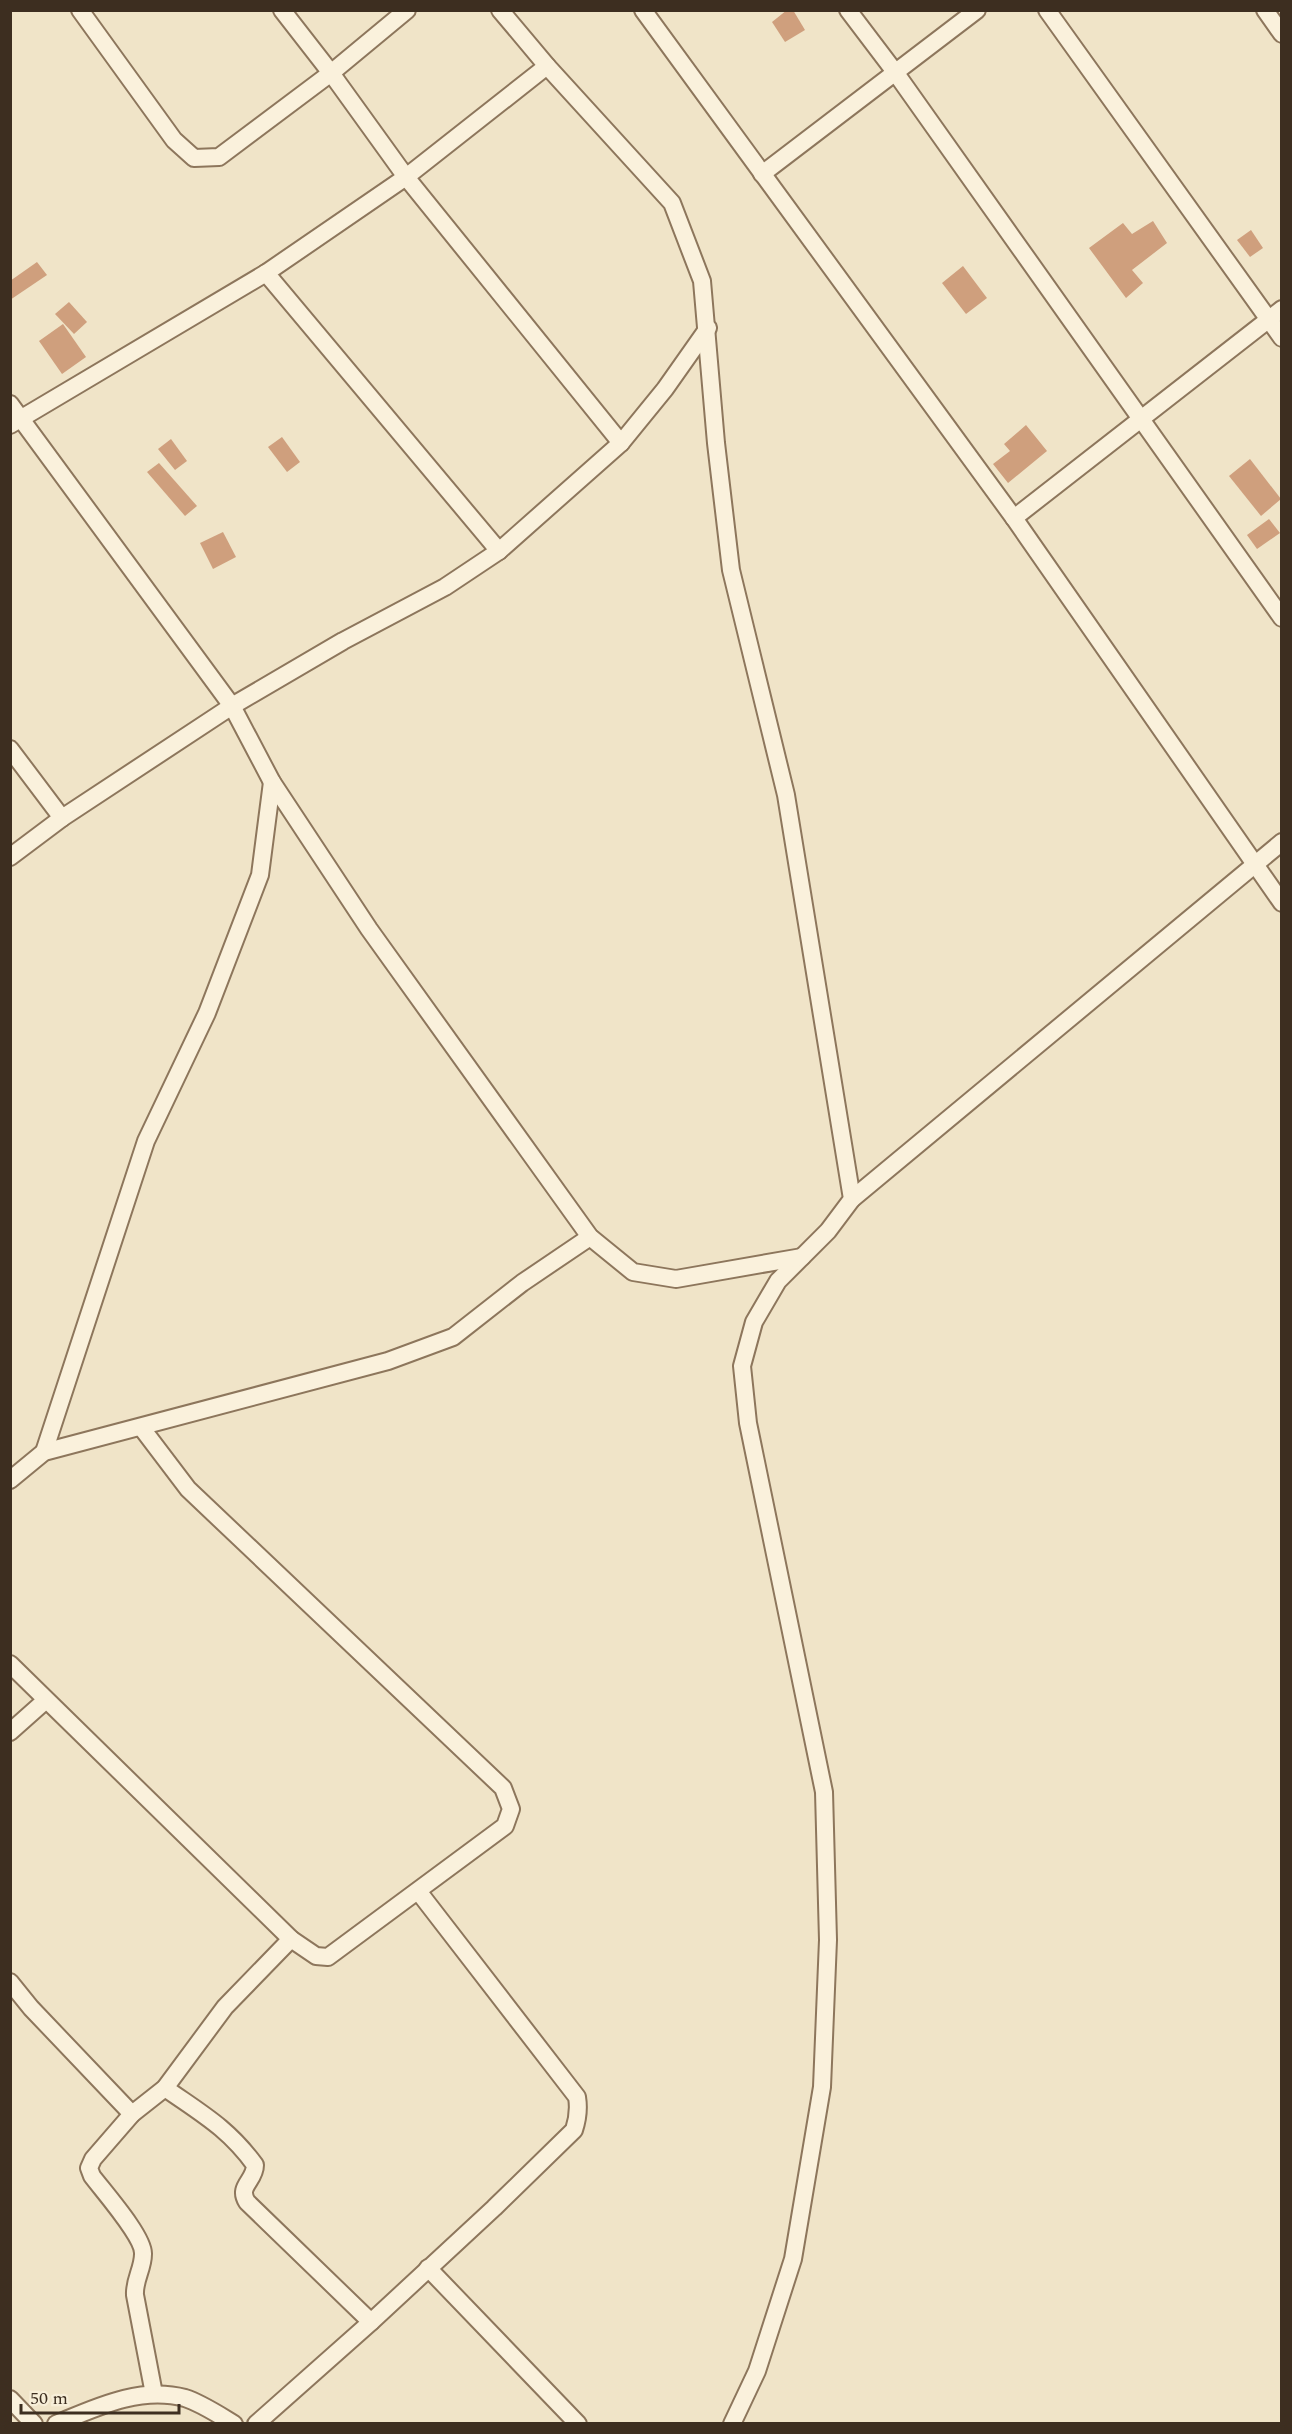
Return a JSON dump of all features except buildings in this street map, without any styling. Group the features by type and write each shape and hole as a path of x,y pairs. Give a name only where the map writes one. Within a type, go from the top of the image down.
{"street":[{"path":"80,10 174,140 194,158 219,157 331,74 407,10"},
{"path":"282,10 406,177 621,443"},
{"path":"500,10 547,66 672,203 702,281 708,328 716,443 731,570 786,795 852,1199"},
{"path":"643,10 1014,518 1281,903"},
{"path":"848,10 895,72 1281,618"},
{"path":"762,174 977,10"},
{"path":"1047,10 1281,338"},
{"path":"1265,10 1281,34"},
{"path":"547,66 406,177 266,273 14,416 231,706 272,782 369,929 590,1237 633,1272 676,1279 802,1257"},
{"path":"266,273 499,551"},
{"path":"1014,518 1281,309"},
{"path":"10,857 62,818 231,706 343,640 445,587 499,551 621,443 665,389 708,328"},
{"path":"10,749 62,818"},
{"path":"44,1452 146,1141 207,1013 260,875 272,782"},
{"path":"732,2424 756,2371 793,2259 822,2086 828,1940 824,1792 748,1423 742,1366 754,1322 778,1281 828,1231 852,1199 1281,842"},
{"path":"10,1480 44,1452 388,1361 453,1337 522,1283 590,1237"},
{"path":"10,1664 291,1939 316,1956 328,1957 505,1826 511,1809 504,1788 188,1490 141,1427"},
{"path":"10,1732 46,1700"},
{"path":"256,2424 371,2322 574,2130 579,2108 577,2097 418,1890"},
{"path":"154,2394 135,2295 135,2284 144,2252 142,2242 92,2176 89,2168 93,2159 132,2114 165,2088 225,2007 291,1939"},
{"path":"10,1982 31,2008 132,2114"},
{"path":"165,2088 221,2126 235,2139 255,2165 253,2174 243,2189 247,2202 371,2322"},
{"path":"428,2268 578,2424"},
{"path":"56,2424 111,2401 154,2394 186,2398 234,2424"},
{"path":"10,2399 34,2424"}]}
